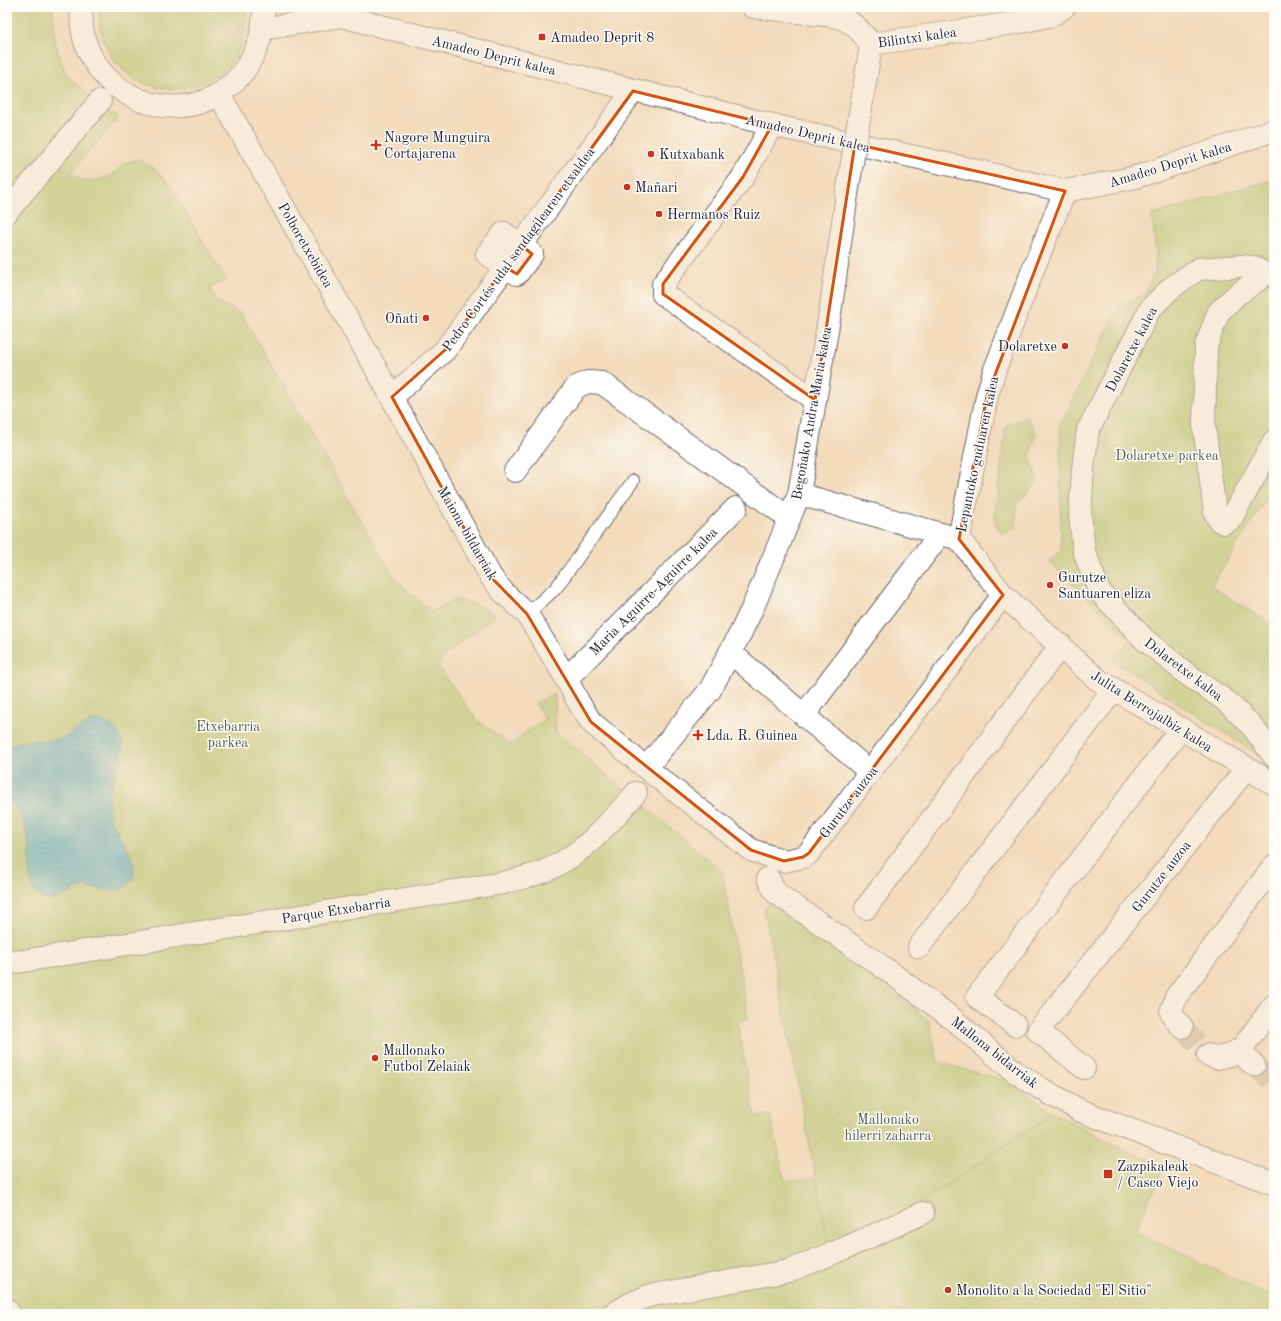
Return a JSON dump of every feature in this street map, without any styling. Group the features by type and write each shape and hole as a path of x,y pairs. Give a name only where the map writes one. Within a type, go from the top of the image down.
{"street":[{"path":"82,7 82,32 87,49 95,64 106,78 120,90 135,99 169,107 186,106 204,101 219,94 235,82 248,66 257,49 262,30 263,7"},
{"name":"Amadeo Deprit kalea","path":"320,7 341,16 633,91 772,125 1065,191 1132,178 1274,130"},
{"name":"Bilintxi kalea","path":"753,7 834,16 843,12 871,44 1021,22 1052,15 1064,7"},
{"name":"Amadeo Deprit kalea","path":"262,30 341,16"},
{"name":"Begoñako Andra Maria kalea","path":"646,768 710,690 753,607 799,494 830,313 871,44"},
{"name":"Pedro Cortés udal sendagilearen etxaldea","path":"392,397 445,350 633,91"},
{"name":"Polboretxebidea","path":"219,94 392,397"},
{"path":"7,212 100,101"},
{"path":"772,125 743,177 663,284 663,294 815,400"},
{"name":"Lepantoko guduaren kalea","path":"1003,595 949,536 994,372 1028,282 1065,191"},
{"name":"Dolaretxe kalea","path":"1274,441 1231,519 1224,523 1219,520 1215,513 1204,425 1206,346 1218,314 1235,296 1262,276 1259,270 1253,266 1198,269 1170,288 1150,308 1088,430 1083,469 1080,515 1084,551 1099,591 1144,639 1188,675 1226,701 1251,725 1274,756"},
{"path":"515,471 576,386 588,382 602,383 789,518"},
{"name":"Maiona bildarriak","path":"392,397 490,577 504,593 527,614 591,722 646,768"},
{"path":"799,494 949,536 804,715"},
{"name":"Maria Aguirre-Aguirre kalea","path":"571,674 736,508"},
{"name":"Julita Berrojalbiz kalea","path":"1003,595 1097,679 1180,730 1274,784"},
{"name":"Gurutze auzoa","path":"646,768 751,850 784,861 803,857 810,853 1003,595"},
{"path":"866,908 1061,646"},
{"path":"730,652 870,772"},
{"path":"919,947 1114,690"},
{"path":"1015,1025 978,997 1180,730"},
{"name":"Gurutze auzoa","path":"1084,1068 1038,1031 1246,769"},
{"name":"Parque Etxebarria","path":"7,961 18,962 503,883 545,871 579,852 600,833 636,793"},
{"path":"1182,1027 1171,1012 1176,997 1274,866"},
{"name":"Mallona bidarriak","path":"768,878 776,893 925,998 956,1021 1014,1071 1040,1088 1081,1111 1274,1184"},
{"path":"1208,1055 1217,1058 1230,1055 1242,1048 1274,1005"},
{"path":"1238,1051 1254,1065"},
{"path":"613,1314 648,1296 789,1271 844,1249 923,1214"},
{"path":"7,1310 8,1314"}],"lane":[{"path":"527,614 556,588 633,481"}],"highlighted area":[{"path":"633,91 772,125 743,177 663,284 663,294 815,400 855,144 1065,191 987,396 959,539 1003,595 809,853 803,857 784,861 751,850 591,722 527,614 491,577 392,397 445,350 505,267 517,274 532,254 521,245"}],"green space":[{"name":"Etxebarria parkea","path":"7,7 53,7 55,40 60,59 67,75 98,104 119,117 70,173 82,181 99,180 111,175 127,162 137,159 152,167 167,181 226,280 210,288 216,301 241,313 394,577 431,612 454,600 473,603 496,615 442,657 438,667 479,722 510,744 545,719 535,703 555,694 556,732 722,871 748,1019 737,1021 755,1117 770,1115 785,1181 816,1178 829,1245 896,1219 1054,1113 1129,1152 1165,1165 1135,1231 1270,1296 1267,1276 1274,1261 1274,1314 7,1314"},
{"path":"99,7 246,7 242,42 226,67 203,83 175,89 147,84 122,69 105,44"},
{"name":"Dolaretxe parkea","path":"1274,179 1274,487 1211,586 1274,626 1274,765 1112,660 1131,640 1049,561 1061,551 1060,423 1069,409 1119,305 1144,295 1155,272 1156,253 1152,215"},
{"path":"1027,416 1036,434 1030,456 1038,482 1017,504 1016,527 1002,535 995,523 995,514 1006,426"},
{"name":"Mallonako hilerri zaharra","path":"771,902 929,1020 938,1062 1008,1081 1054,1113 896,1219 829,1246 764,910"}],"water":[{"path":"92,721 103,722 109,725 118,732 121,739 122,747 120,762 111,786 108,802 110,817 131,856 134,865 134,873 131,881 122,889 106,890 80,888 55,900 44,899 38,895 31,883 29,844 27,835 17,810 7,795 7,747 19,742 63,738"}],"tunnel":[{"path":"1182,1027 1208,1055"},
{"path":"1254,1065 1274,1082"}],"place":[{"name":"Amadeo Deprit 8","path":"542,37"},
{"name":"Nagore Munguira Cortajarena","path":"376,145"},
{"name":"Kutxabank","path":"651,154"},
{"name":"Mañari","path":"627,187"},
{"name":"Hermanos Ruiz","path":"659,214"},
{"name":"Oñati","path":"426,318"},
{"name":"Dolaretxe","path":"1065,346"},
{"name":"Gurutze Santuaren eliza","path":"1050,585"},
{"name":"Lda. R. Guinea","path":"698,735"},
{"name":"Mallonako Futbol Zelaiak","path":"375,1058"},
{"name":"Zazpikaleak / Casco Viejo","path":"1108,1174"},
{"name":"Monolito a la Sociedad \"El Sitio\"","path":"948,1290"}]}
